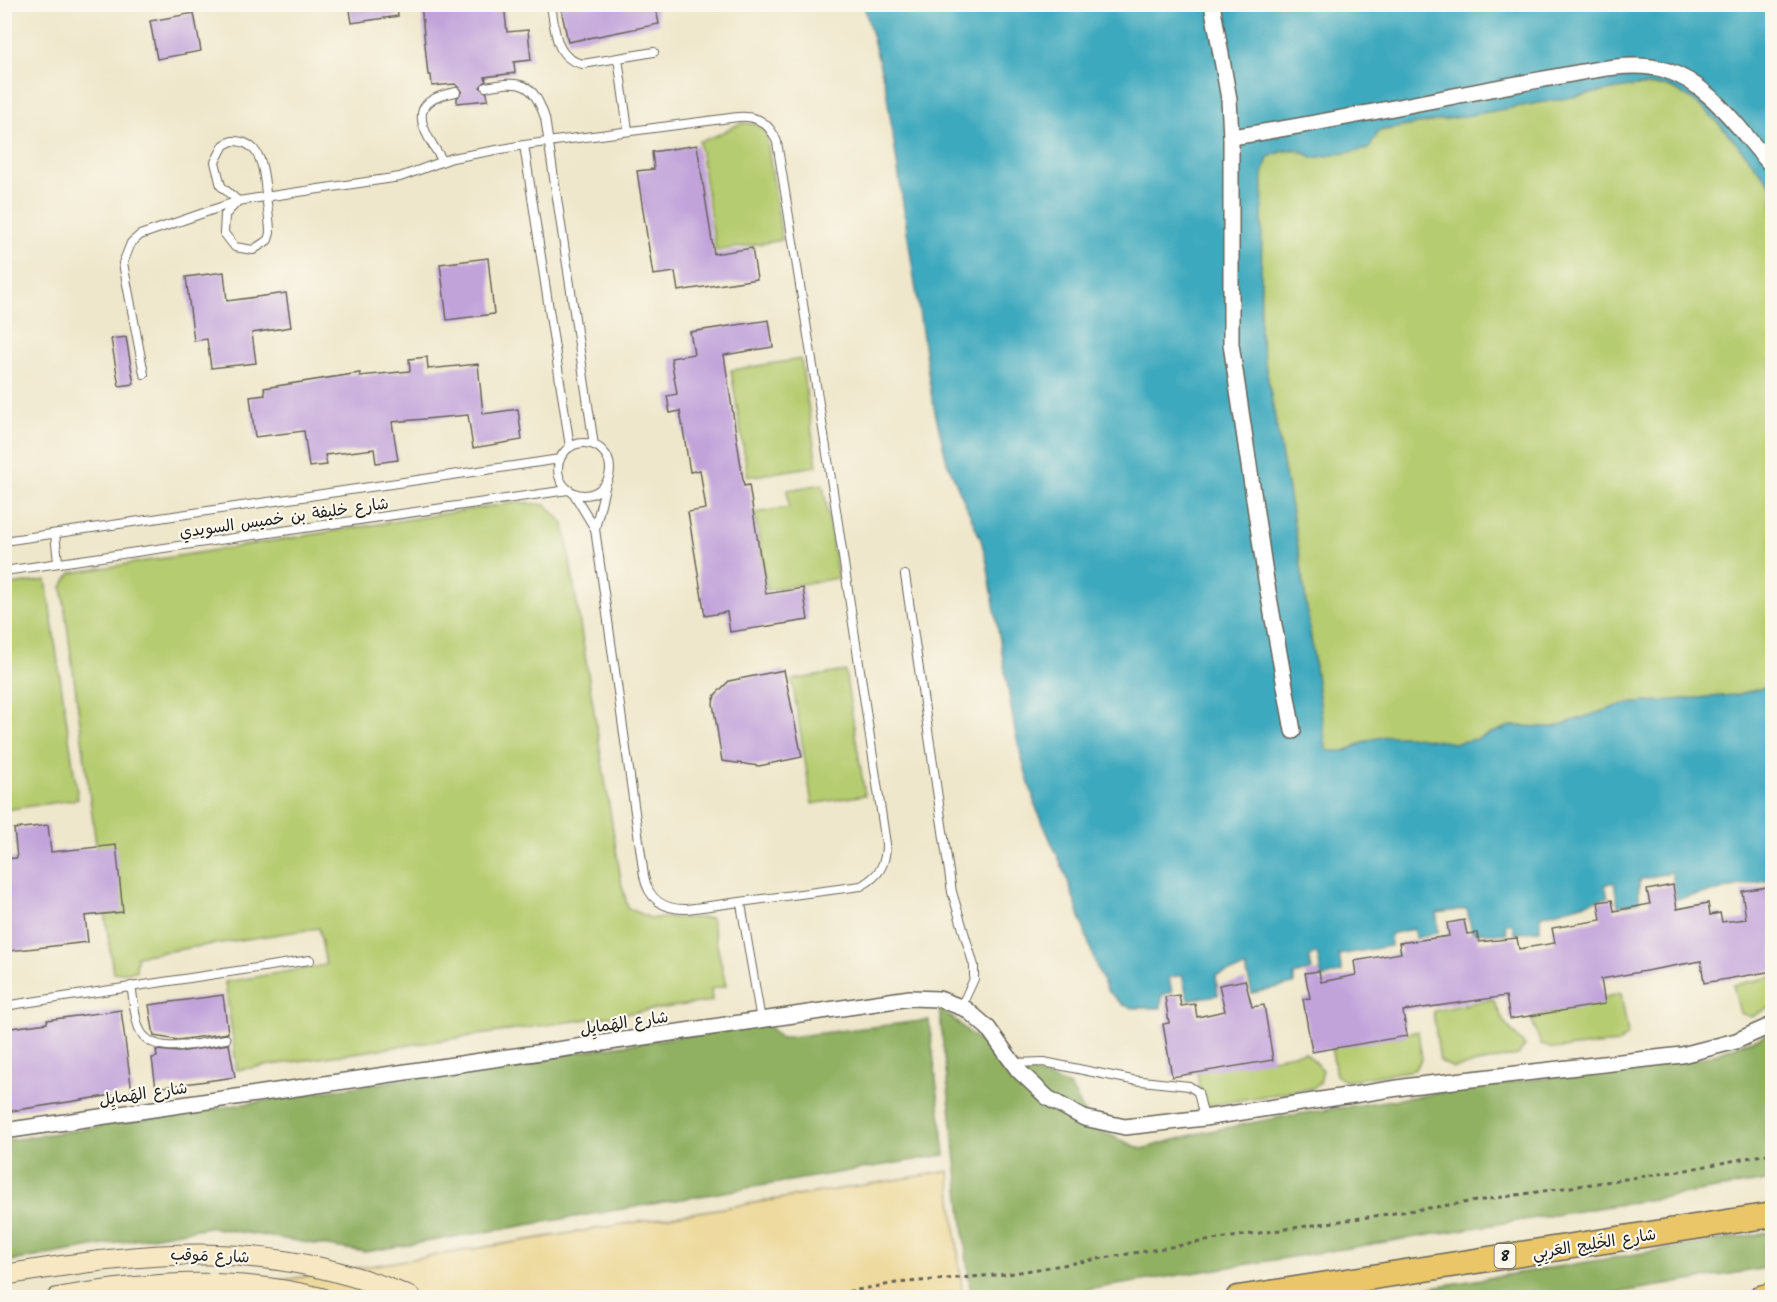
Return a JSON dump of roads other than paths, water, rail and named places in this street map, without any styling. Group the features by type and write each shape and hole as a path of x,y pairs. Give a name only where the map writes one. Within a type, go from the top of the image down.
{"highway":[{"name":"شارع الخَلِيج العَربِي","path":"1238,1298 1773,1215"},
{"path":"1760,1298 1773,1295"}],"main road":[{"name":"شارع مَوقب","path":"4,1275 138,1256 190,1252 292,1261 341,1272 412,1298"},
{"name":"شارع مَوقب","path":"57,1298 146,1284 194,1282 242,1284 321,1298"}],"street":[{"path":"1212,4 1229,99 1231,344 1266,580 1293,731"},
{"path":"1231,136 1362,115 1602,69 1643,67 1666,70 1688,82 1719,105 1773,166"},
{"name":"شارع الهَمايِل","path":"4,1131 910,998 939,999 961,1007 988,1028 1013,1063 1048,1098 1075,1113 1104,1124 1125,1127 1204,1119 1411,1086 1682,1055 1737,1041 1773,1025"}],"lane":[{"path":"551,4 558,45 568,58 583,64 654,52"},
{"path":"618,58 628,130"},
{"path":"486,87 514,83 532,90 539,98 551,142 594,445"},
{"path":"443,161 422,125 422,110 432,98 456,93"},
{"path":"144,374 123,263 126,252 140,235 238,201 400,177 443,161 524,145 746,116 762,121 774,134 836,510 886,844 886,857 881,870 872,880 861,886 741,904 687,909 670,908 655,899 646,885 595,529 610,464 605,453 594,445 582,443 570,447 560,459 558,476 595,529"},
{"path":"232,141 250,144 257,151 264,173 270,225 268,240 253,250 236,247 225,233 225,215 238,201 221,186 216,168 218,153 232,141"},
{"path":"524,145 570,447"},
{"name":"شارع خليفة بن خميس السويدي","path":"6,540 560,459"},
{"path":"571,492 592,494 606,483"},
{"name":"شارع خليفة بن خميس السويدي","path":"4,571 571,492"},
{"path":"55,534 58,562"},
{"path":"905,575 952,892 974,966 975,977 961,1007"},
{"path":"741,904 761,1020"},
{"path":"4,1006 310,960"},
{"path":"131,986 139,1029 154,1044 169,1046 226,1039"},
{"path":"1013,1063 1044,1062 1132,1080 1189,1086 1198,1092 1204,1119"}],"water":[{"path":"864,5 1772,5 1772,185 1698,104 1683,94 1660,86 1635,86 1379,131 1369,149 1314,158 1298,149 1286,150 1268,157 1263,175 1260,334 1300,558 1326,748 1329,751 1346,751 1369,740 1386,736 1408,736 1455,743 1477,739 1510,726 1554,727 1624,704 1735,695 1772,686 1772,880 1676,899 1672,872 1639,880 1639,902 1618,906 1614,882 1605,885 1608,897 1540,916 1540,930 1515,934 1512,923 1505,925 1507,934 1472,932 1467,909 1437,913 1438,933 1416,938 1413,929 1390,934 1391,946 1339,955 1342,972 1322,978 1317,953 1309,957 1312,970 1294,975 1294,984 1252,993 1246,968 1216,975 1218,995 1188,1000 1182,975 1169,978 1172,992 1162,995 1161,1008 1133,1008 1123,1005 1107,990 1097,968 1066,875 1037,810 1015,731 987,563 981,540 947,462 932,399 886,89"}]}
